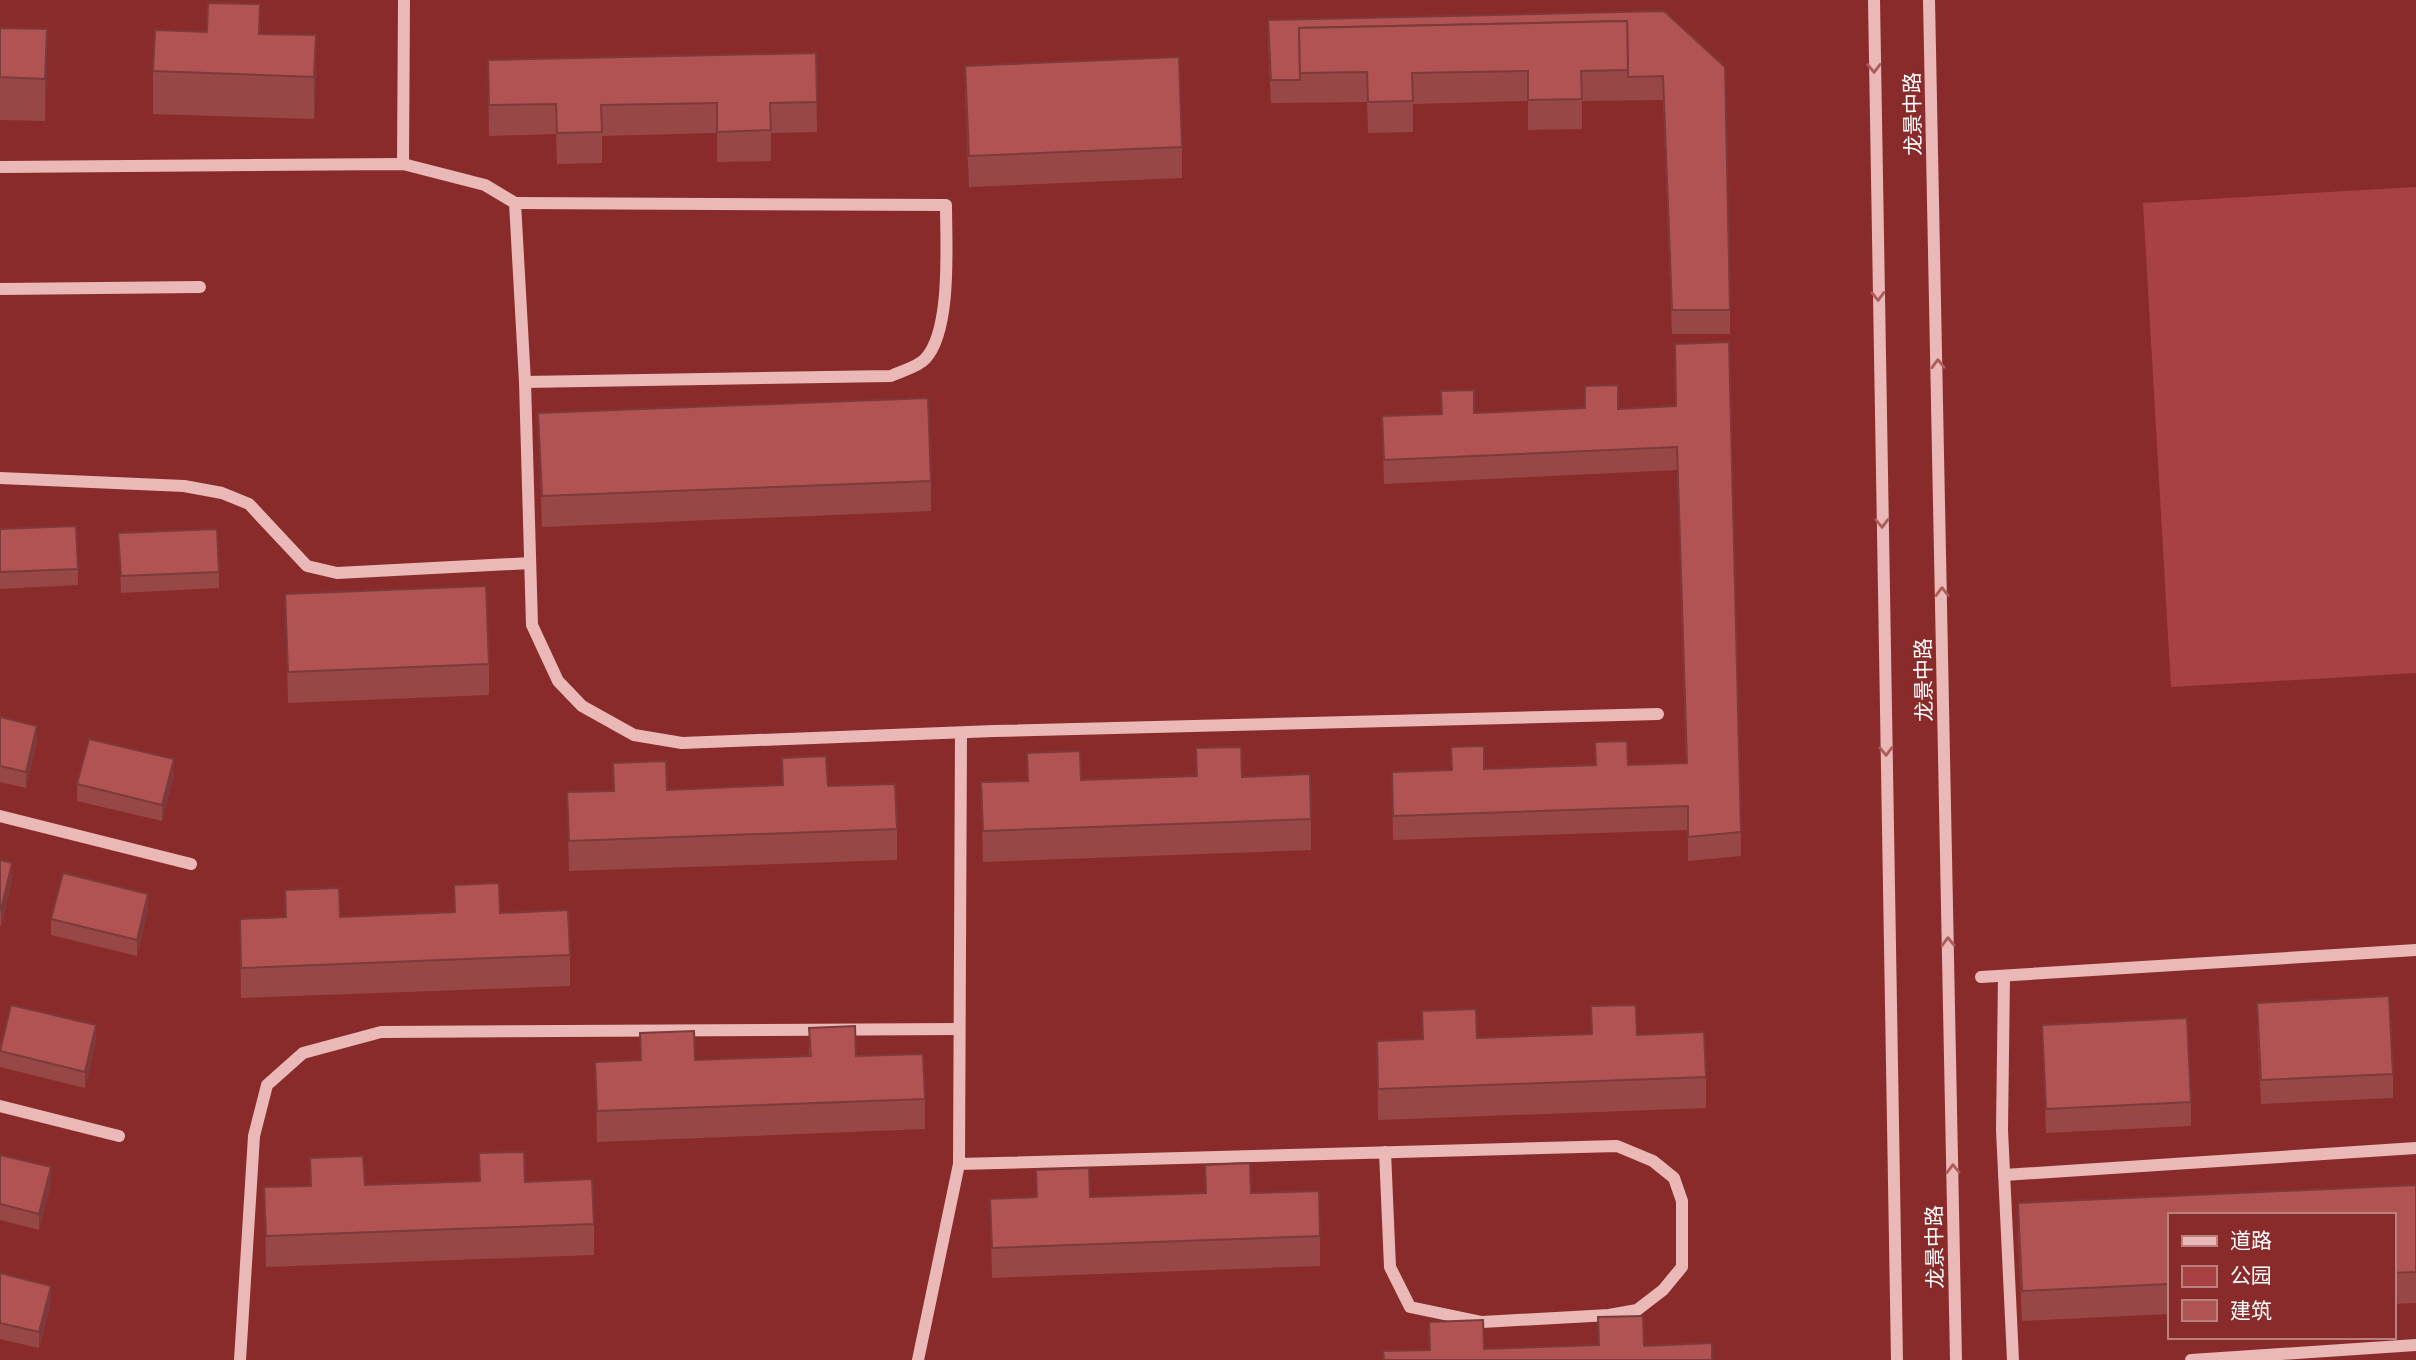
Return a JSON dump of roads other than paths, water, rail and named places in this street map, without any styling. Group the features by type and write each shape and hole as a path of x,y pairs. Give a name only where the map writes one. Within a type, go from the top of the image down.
{"street":[{"path":"403,164 404,0"},
{"name":"龙景中路","path":"1874,0 1897,1360"},
{"name":"龙景中路","path":"1929,0 1956,1360"},
{"path":"0,167 403,164 485,185 515,203 946,205 945,288 940,332 925,359 891,376 525,382"},
{"path":"515,203 525,382 533,625 558,681 582,706 634,735 682,743 1658,714"},
{"path":"0,289 201,287"},
{"path":"0,478 184,486 222,493 249,504 307,566 337,573 530,563"},
{"path":"918,1360 959,1164 961,733"},
{"path":"0,816 191,864"},
{"path":"1981,977 2416,950"},
{"path":"2004,976 2001,1129 2013,1360"},
{"path":"240,1360 254,1136 267,1084 303,1053 381,1032 959,1029"},
{"path":"0,1106 119,1136"},
{"path":"959,1164 1385,1152 1617,1146 1653,1161 1674,1178 1682,1201 1682,1267 1663,1290 1637,1310 1609,1315 1482,1322 1410,1307 1390,1267 1385,1152"},
{"path":"2004,1175 2416,1148"},
{"path":"2190,1360 2416,1345"}]}
